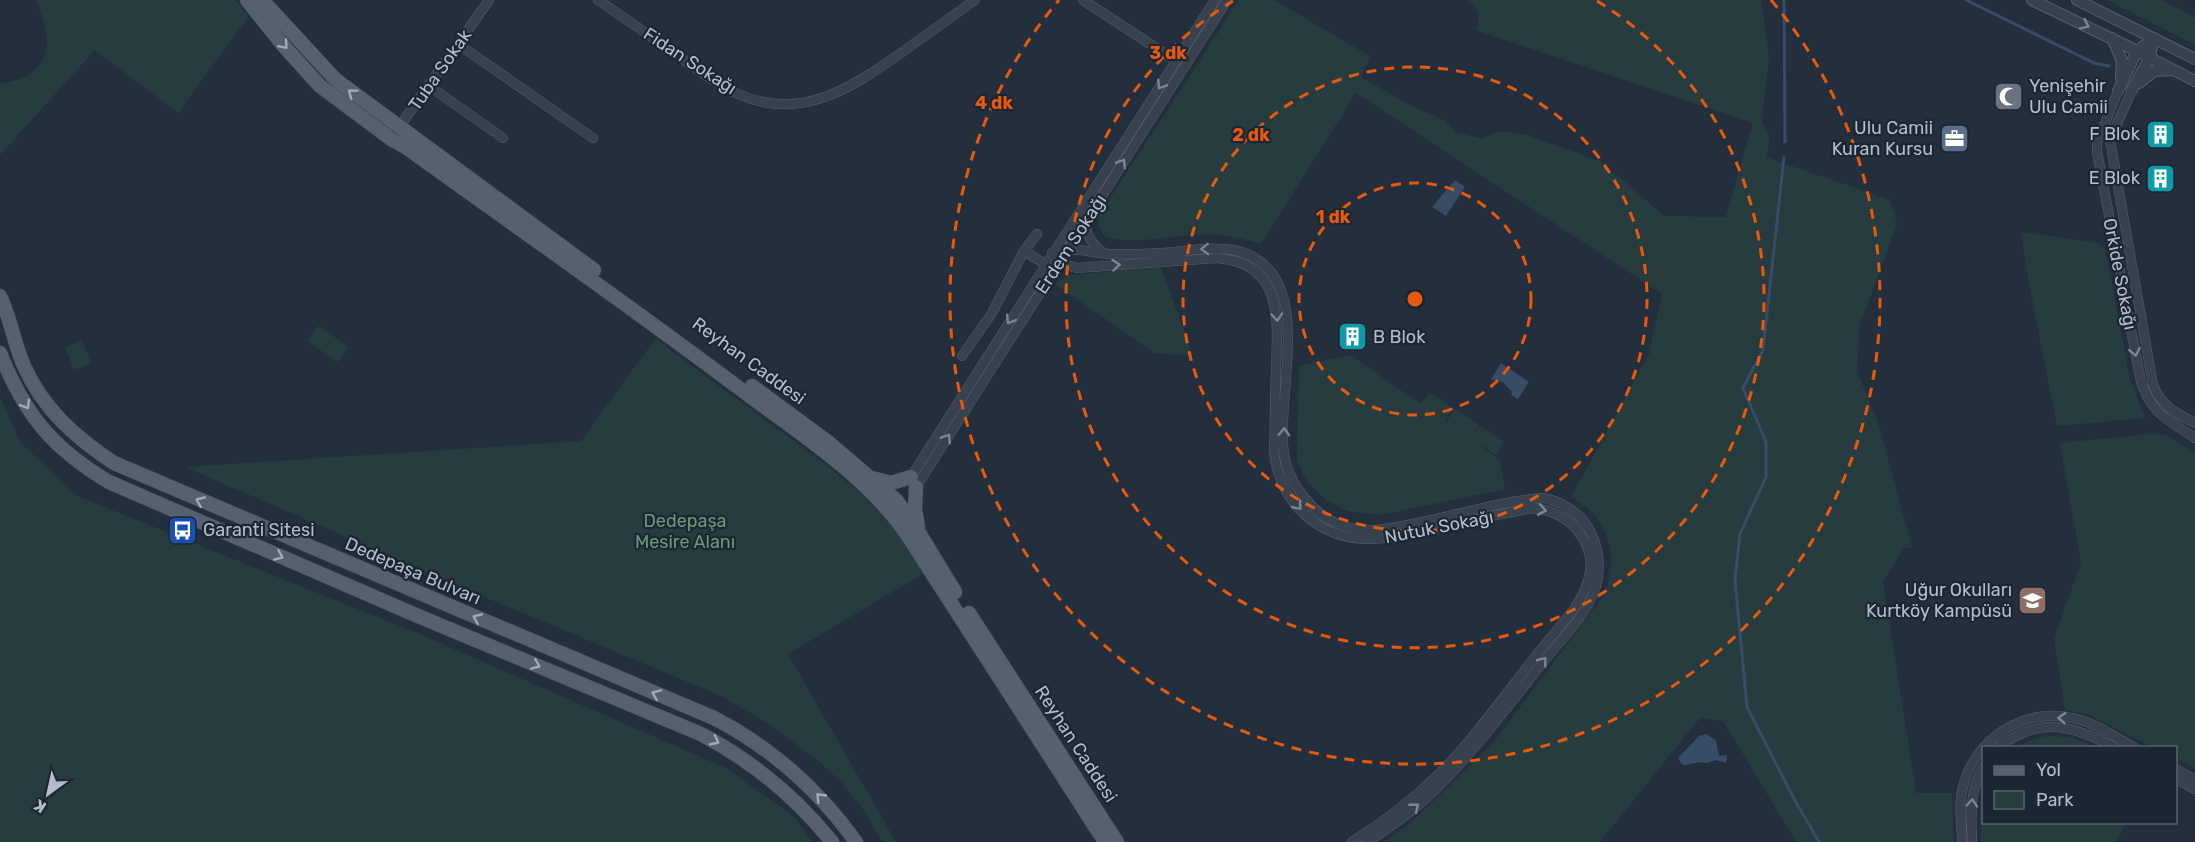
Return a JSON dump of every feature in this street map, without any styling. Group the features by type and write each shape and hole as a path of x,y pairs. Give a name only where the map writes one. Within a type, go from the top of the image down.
{"main road":[{"name":"Reyhan Caddesi","path":"247,0 320,86 395,134 828,442 870,477 923,539 1117,842"},
{"name":"Reyhan Caddesi","path":"262,0 336,80 417,154 694,355 896,506"},
{"name":"Dedepaşa Bulvarı","path":"0,296 24,366 42,399 62,424 96,452 144,477 722,722 757,743 800,776 839,818 856,842"},
{"path":"0,353 11,379 37,423 74,459 110,482 408,612 701,734 761,771 798,803 832,842"},
{"path":"870,477 891,483 913,482"},
{"path":"913,482 896,506 1105,842"},
{"path":"913,482 915,515 923,539"}],"street":[{"name":"Tuba Sokak","path":"395,134 489,0"},
{"name":"Fidan Sokağı","path":"598,0 738,94 784,104 806,103 825,98 853,85 975,0"},
{"path":"1083,0 1176,61"},
{"name":"Erdem Sokağı","path":"913,482 1045,264 1215,0"},
{"name":"Erdem Sokağı","path":"913,482 1059,263 1227,0"},
{"path":"2032,0 2195,81"},
{"path":"2077,0 2195,59"},
{"path":"2088,0 2101,12"},
{"path":"2112,38 2122,62 2118,91"},
{"path":"2118,91 2137,51 2154,38"},
{"path":"2154,38 2150,57 2132,90 2110,140 2153,385 2158,397 2167,407 2195,423"},
{"path":"458,44 593,138"},
{"path":"2132,90 2154,71 2174,70"},
{"path":"429,86 503,138"},
{"name":"Orkide Sokağı","path":"2118,91 2097,143 2097,152 2141,382 2155,410 2195,438"},
{"path":"1086,220 1086,233 1089,239 1103,253"},
{"path":"962,356 992,313 1024,251 1037,234"},
{"name":"Nutuk Sokağı","path":"1052,253 1068,248 1103,253 1232,250 1252,258 1275,276 1286,302 1287,318 1285,458 1293,482 1302,495 1316,511 1330,520 1358,529 1388,529 1543,498 1571,510 1586,525 1593,537 1598,556 1598,574 1592,596 1578,617 1492,727 1456,768 1413,808 1368,842"},
{"path":"1024,251 1045,264"},
{"path":"1052,253 1059,263"},
{"name":"Nutuk Sokağı","path":"1059,263 1077,268 1217,258 1239,262 1260,276 1269,287 1277,313 1274,450 1276,468 1295,504 1310,519 1326,529 1357,538 1391,538 1534,508 1552,512 1563,518 1573,525 1585,541 1591,559 1589,578 1575,606 1467,744 1441,772 1380,823 1352,842"},
{"path":"1985,746 2003,730 2036,718 2068,717 2088,723 2133,746"},
{"path":"2000,746 2029,729 2047,727 2079,730 2114,746"},
{"path":"1962,842 1961,798 1966,777 1982,749"},
{"path":"1972,842 1971,804 1974,786 1982,768"},
{"path":"2177,770 2195,780"},
{"path":"2177,780 2195,789"}],"green space":[{"path":"37,0 235,0 248,17 178,113 95,50 0,155 0,84 17,80 32,72 43,59 46,51 46,31"},
{"path":"1239,0 1274,0 1370,56 1361,77 1415,108 1444,120 1456,132 1483,139 1498,131 1524,134 1602,162 1664,216 1726,217 1753,123 1476,30 1478,14 1468,0 1761,0 1769,56 1762,122 1770,139 1766,157 1890,200 1897,224 1860,325 1857,371 1878,422 1912,547 1904,548 1883,581 1916,793 1952,793 1954,842 1796,842 1723,721 1700,718 1600,842 1384,842 1411,823 1493,743 1604,595 1611,566 1608,539 1594,516 1571,497 1649,354 1662,294 1356,93 1261,244 1235,237 1211,235 1136,240 1104,236 1098,225 1099,215"},
{"path":"2107,0 2162,0 2195,17 2195,45"},
{"path":"2021,232 2098,243 2105,249 2130,379 2145,418 2057,426"},
{"path":"1161,267 1193,356 1155,353 1056,285 1060,280 1071,275"},
{"path":"318,326 349,347 338,362 307,341"},
{"name":"Dedepaşa Mesire Alanı","path":"655,339 827,465 862,495 890,524 926,572 788,654 896,842 883,842 862,808 841,782 823,765 771,725 721,696 487,598 185,467 581,441"},
{"path":"82,340 91,363 74,370 65,347"},
{"path":"1350,355 1421,404 1429,392 1453,408 1446,422 1455,409 1479,425 1471,439 1480,426 1504,442 1496,455 1474,441 1500,461 1505,489 1381,515 1348,511 1327,501 1307,482 1297,460 1299,366"},
{"path":"0,396 20,442 77,496 415,632 726,768 795,817 812,842 0,842"},
{"path":"2150,434 2165,435 2195,452 2195,768 2177,759 2177,746 2151,746 2087,714 2065,710 2054,638 2081,563 2060,443"},
{"path":"2071,737 2093,746 2017,746 2038,738"},
{"path":"1982,793 1982,824 2125,824 2116,842 1981,842"}],"water":[{"path":"1455,180 1465,187 1446,216 1432,207"},
{"path":"1501,363 1529,382 1518,399 1511,395 1512,392 1503,382 1491,379"},
{"path":"1706,734 1716,740 1719,756 1727,755 1726,763 1716,760 1707,763 1682,764 1678,758 1699,736"}],"waterway":[{"path":"1784,0 1785,142"},
{"path":"1966,0 2094,63 2109,66"},
{"path":"1784,157 1763,350 1743,388 1766,442 1766,477 1740,534 1735,580 1747,707 1819,842"}],"place":[{"name":"Yenişehir Ulu Camii","path":"2008,96"},
{"name":"F Blok","path":"2161,134"},
{"name":"Ulu Camii Kuran Kursu","path":"1954,138"},
{"name":"E Blok","path":"2161,178"},
{"name":"B Blok","path":"1352,337"},
{"name":"Garanti Sitesi","path":"182,530"},
{"name":"Uğur Okulları Kurtköy Kampüsü","path":"2033,600"}]}
